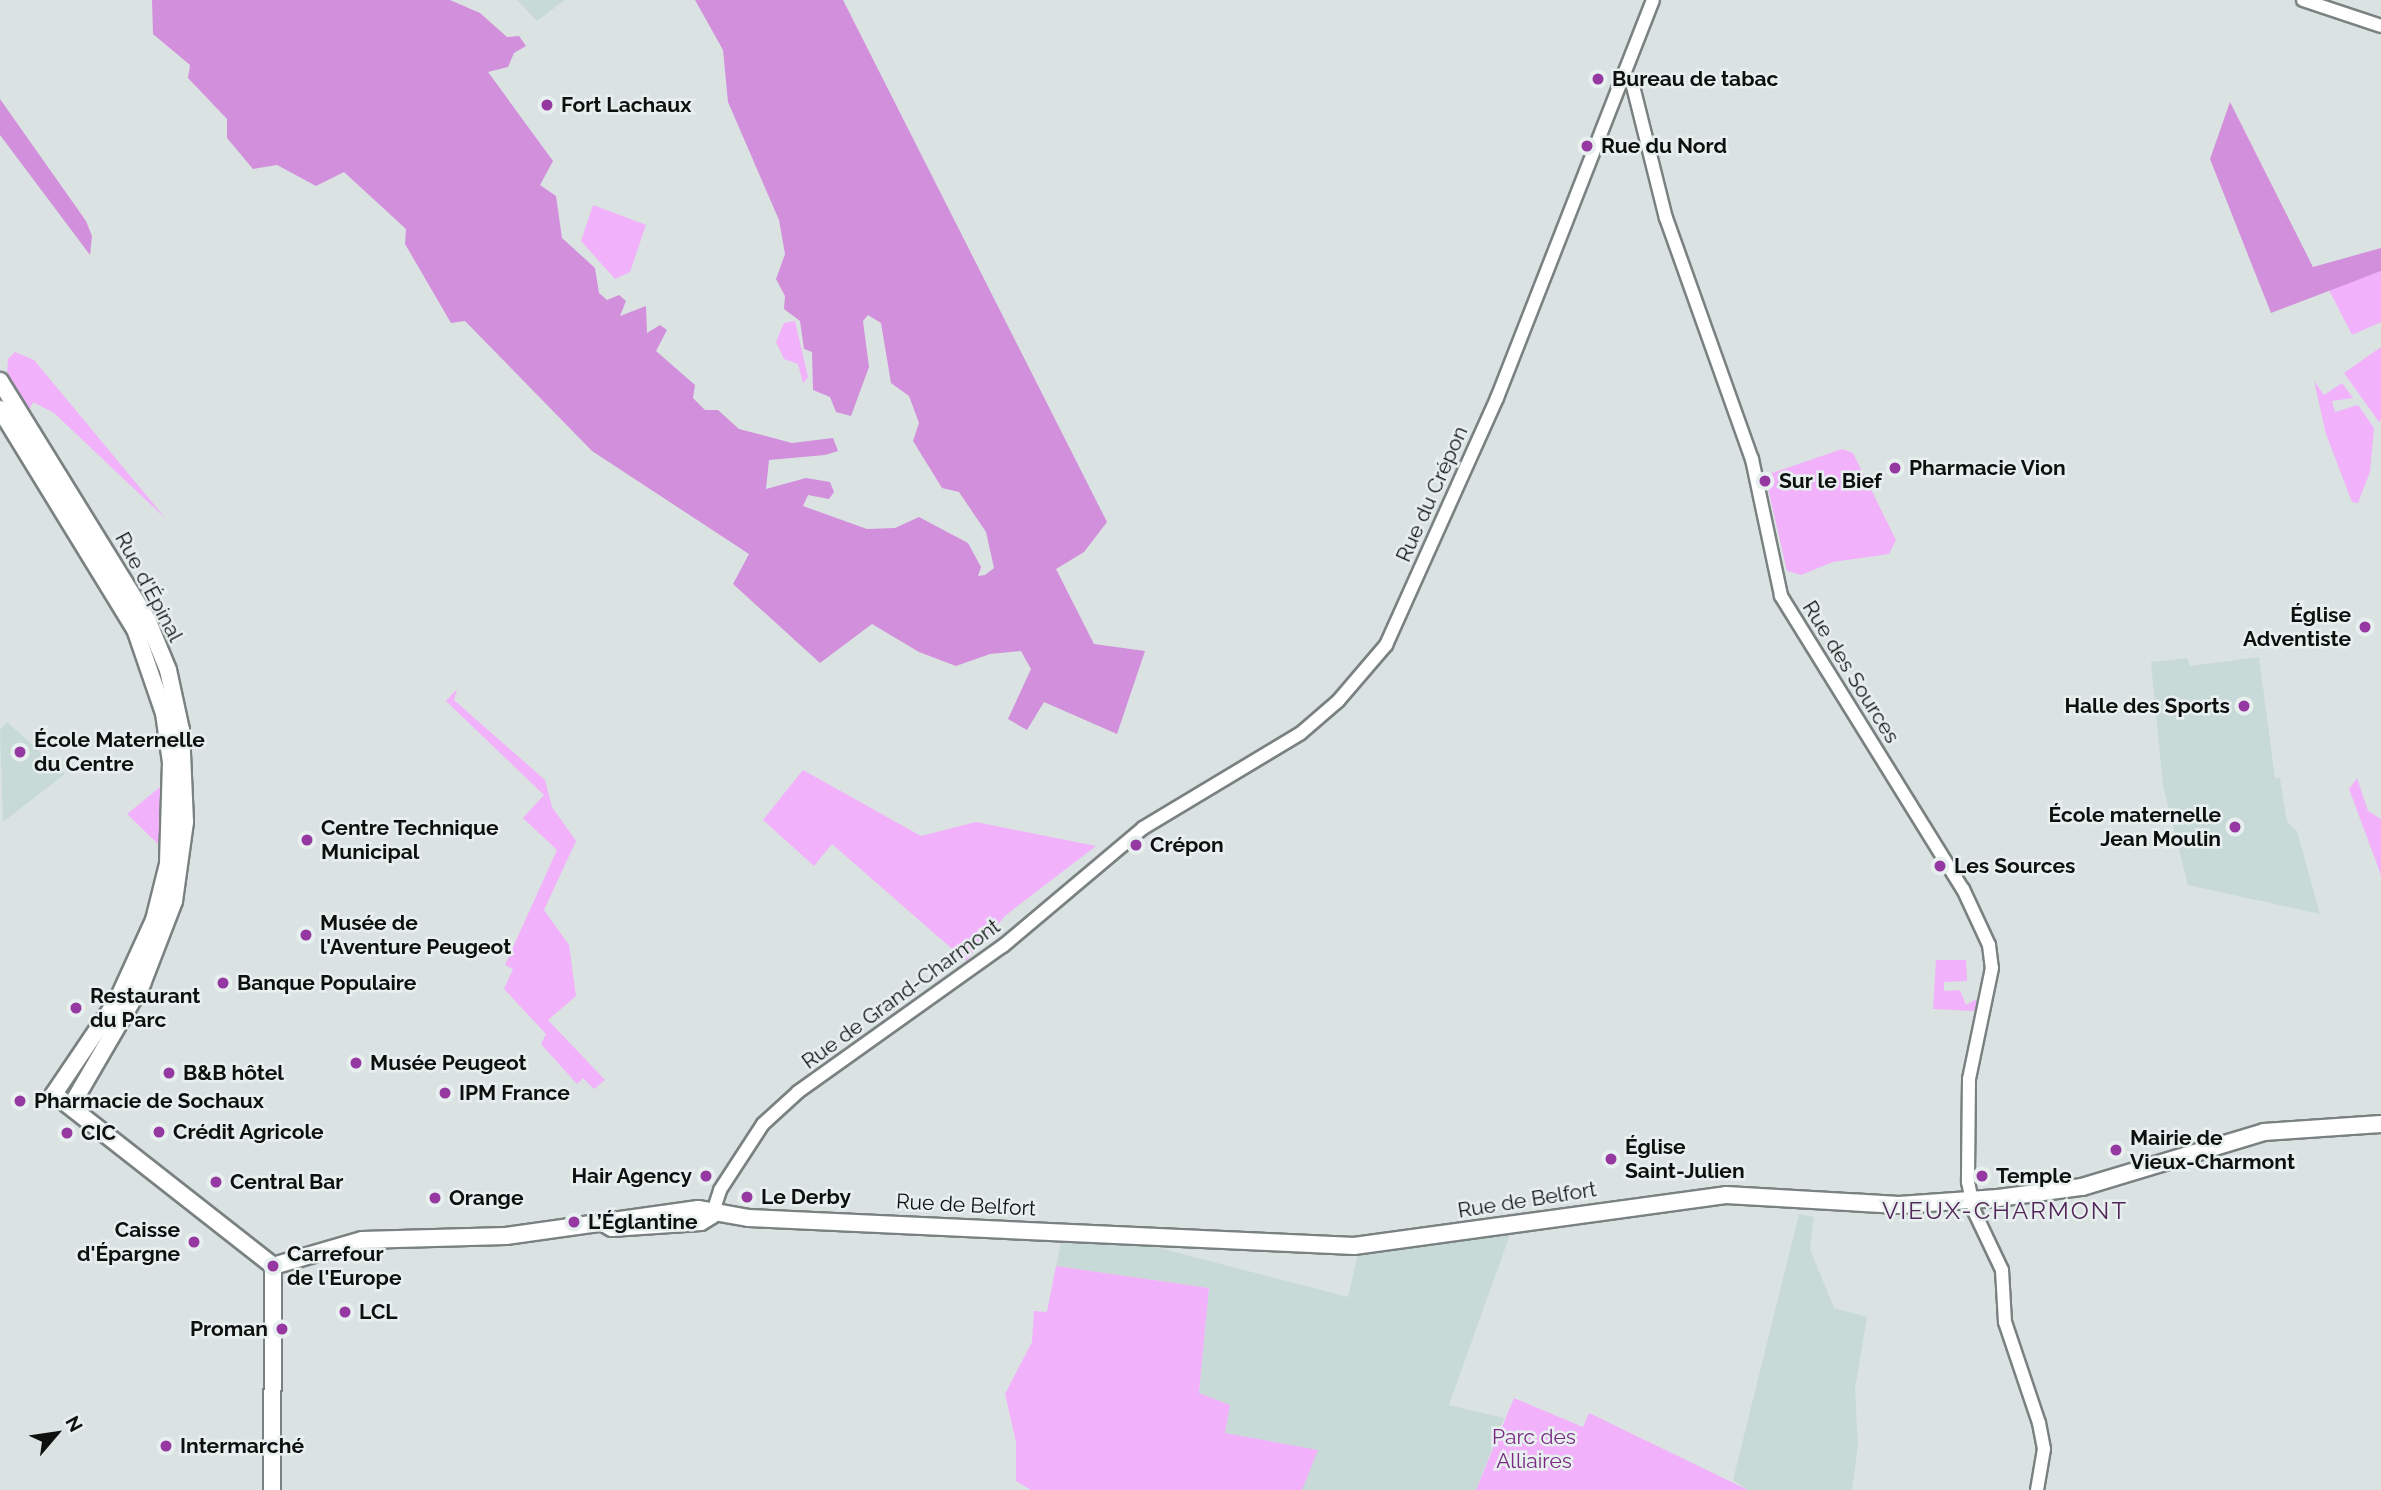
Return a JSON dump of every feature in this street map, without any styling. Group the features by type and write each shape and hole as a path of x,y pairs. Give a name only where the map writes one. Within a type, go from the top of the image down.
{"main road":[{"name":"Rue d'Épinal","path":"0,381 147,618 168,670 182,743 185,822 174,901 142,984 71,1106 54,1094 118,999 154,920 168,864 171,762 164,713 135,629 0,409"},
{"path":"71,1106 273,1266 272,1490"},
{"name":"Rue de Belfort","path":"273,1266 362,1240 506,1236 605,1224 612,1228 701,1222 712,1215 1354,1246 1726,1195 1899,1205 1970,1201 2082,1186 2263,1132 2381,1124"}],"street":[{"name":"Rue du Crépon","path":"1143,828 1301,733 1338,701 1386,645 1497,398 1653,0"},
{"path":"2303,0 2381,26"},
{"name":"Rue des Sources","path":"1624,74 1633,86 1666,218 1748,448 1781,596 1963,889 1989,944 1992,968 1965,1131 1970,1201"},
{"name":"Rue de Grand-Charmont","path":"712,1215 720,1190 779,1108 1003,946 1143,828"},
{"path":"1970,1201 1998,1257 2005,1322 2039,1423 2044,1450 2036,1490"}],"shaded area":[{"path":"152,0 450,0 480,13 507,37 519,36 526,46 514,53 508,67 488,72 553,161 540,185 556,196 562,238 595,268 599,293 607,300 619,295 626,301 620,316 646,306 647,333 660,325 667,330 656,351 695,385 693,398 705,410 718,410 739,429 792,443 833,438 838,451 825,455 769,460 766,489 806,478 830,482 834,492 829,499 808,495 803,506 867,529 895,528 919,517 968,543 981,567 978,576 985,575 994,568 986,532 959,492 942,488 913,441 919,423 909,396 891,383 881,323 868,315 863,321 869,367 851,416 836,412 830,397 813,390 812,352 804,349 800,321 784,309 785,296 776,279 785,254 779,220 728,102 723,50 695,0 843,0 1107,522 1084,552 1056,569 1094,644 1145,651 1117,734 1044,702 1027,730 1008,719 1031,669 1021,651 990,654 956,666 919,652 872,624 820,663 733,584 749,554 592,451 465,321 451,323 405,244 406,229 344,172 316,186 277,165 253,169 227,138 227,119 188,78 190,65 153,34"},
{"path":"517,0 565,0 537,21"},
{"path":"0,99 86,221 92,236 90,255 0,135"},
{"path":"2230,102 2313,267 2381,248 2381,271 2271,313 2210,159"},
{"path":"2259,657 2275,778 2280,778 2287,822 2297,831 2320,914 2188,885 2163,786 2151,662 2187,658 2190,666"},
{"name":"École Maternelle du Centre","path":"7,722 65,774 3,822 0,730"},
{"path":"1799,1214 1814,1217 1810,1249 1834,1308 1867,1317 1855,1389 1858,1445 1852,1490 1748,1490 1733,1480"},
{"path":"1512,1229 1449,1405 1504,1418 1476,1490 1302,1490 1317,1450 1225,1433 1199,1393 1209,1288 1056,1266 1062,1238 1140,1243 1348,1297 1358,1253"}],"green space":[{"path":"593,205 646,225 630,272 615,279 581,241"},
{"path":"2381,271 2381,322 2352,335 2329,290"},
{"path":"795,321 808,377 803,383 798,364 784,359 776,342 784,323"},
{"path":"2381,347 2381,420 2379,422 2344,373"},
{"path":"15,352 34,360 166,519 54,413 33,402 29,411 7,372 8,359"},
{"path":"2314,381 2324,395 2342,383 2353,398 2332,401 2335,412 2358,405 2374,428 2370,472 2358,503 2352,502 2326,434"},
{"path":"1842,449 1853,453 1896,540 1889,554 1833,562 1801,575 1787,571 1766,480 1772,473"},
{"path":"457,689 454,700 545,780 552,807 576,841 544,910 569,945 576,996 548,1020 605,1080 594,1089 583,1078 577,1084 541,1044 546,1034 504,989 513,969 505,965 557,850 523,818 544,795 446,701"},
{"path":"803,770 921,836 976,822 1096,846 1006,915 966,961 832,844 814,866 763,820"},
{"path":"2357,778 2368,811 2381,819 2381,875 2349,789"},
{"path":"165,783 162,841 158,844 127,814"},
{"path":"1936,960 1966,960 1967,981 1944,982 1944,991 1960,990 1966,1005 1977,999 1975,1011 1933,1009"},
{"path":"1056,1266 1209,1288 1199,1393 1230,1405 1225,1433 1318,1450 1302,1490 1031,1490 1016,1481 1016,1442 1005,1394 1032,1342 1034,1311 1047,1312"},
{"name":"Parc des Alliaires","path":"1514,1398 1583,1427 1589,1413 1748,1490 1476,1490"}],"place":[{"name":"Bureau de tabac","path":"1598,79"},
{"name":"Fort Lachaux","path":"547,105"},
{"name":"Rue du Nord","path":"1587,146"},
{"name":"Pharmacie Vion","path":"1895,468"},
{"name":"Sur le Bief","path":"1765,481"},
{"name":"Église Adventiste","path":"2365,627"},
{"name":"Halle des Sports","path":"2244,706"},
{"name":"École Maternelle du Centre","path":"20,752"},
{"name":"École maternelle Jean Moulin","path":"2235,827"},
{"name":"Centre Technique Municipal","path":"307,840"},
{"name":"Crépon","path":"1136,845"},
{"name":"Les Sources","path":"1940,866"},
{"name":"Musée de l'Aventure Peugeot","path":"306,935"},
{"name":"Banque Populaire","path":"223,983"},
{"name":"Restaurant du Parc","path":"76,1008"},
{"name":"Musée Peugeot","path":"356,1063"},
{"name":"B&B hôtel","path":"169,1073"},
{"name":"IPM France","path":"445,1093"},
{"name":"Pharmacie de Sochaux","path":"20,1101"},
{"name":"Crédit Agricole","path":"159,1132"},
{"name":"CIC","path":"67,1133"},
{"name":"Mairie de Vieux-Charmont","path":"2116,1150"},
{"name":"Église Saint-Julien","path":"1611,1159"},
{"name":"Hair Agency","path":"706,1176"},
{"name":"Temple","path":"1982,1176"},
{"name":"Central Bar","path":"216,1182"},
{"name":"Le Derby","path":"747,1197"},
{"name":"Orange","path":"435,1198"},
{"name":"L’Églantine","path":"574,1222"},
{"name":"Caisse d'Épargne","path":"194,1242"},
{"name":"Carrefour de l'Europe","path":"273,1266"},
{"name":"LCL","path":"345,1312"},
{"name":"Proman","path":"282,1329"},
{"name":"Intermarché","path":"166,1446"}],"district":[{"name":"VIEUX-CHARMONT","path":"2005,1211"}]}
